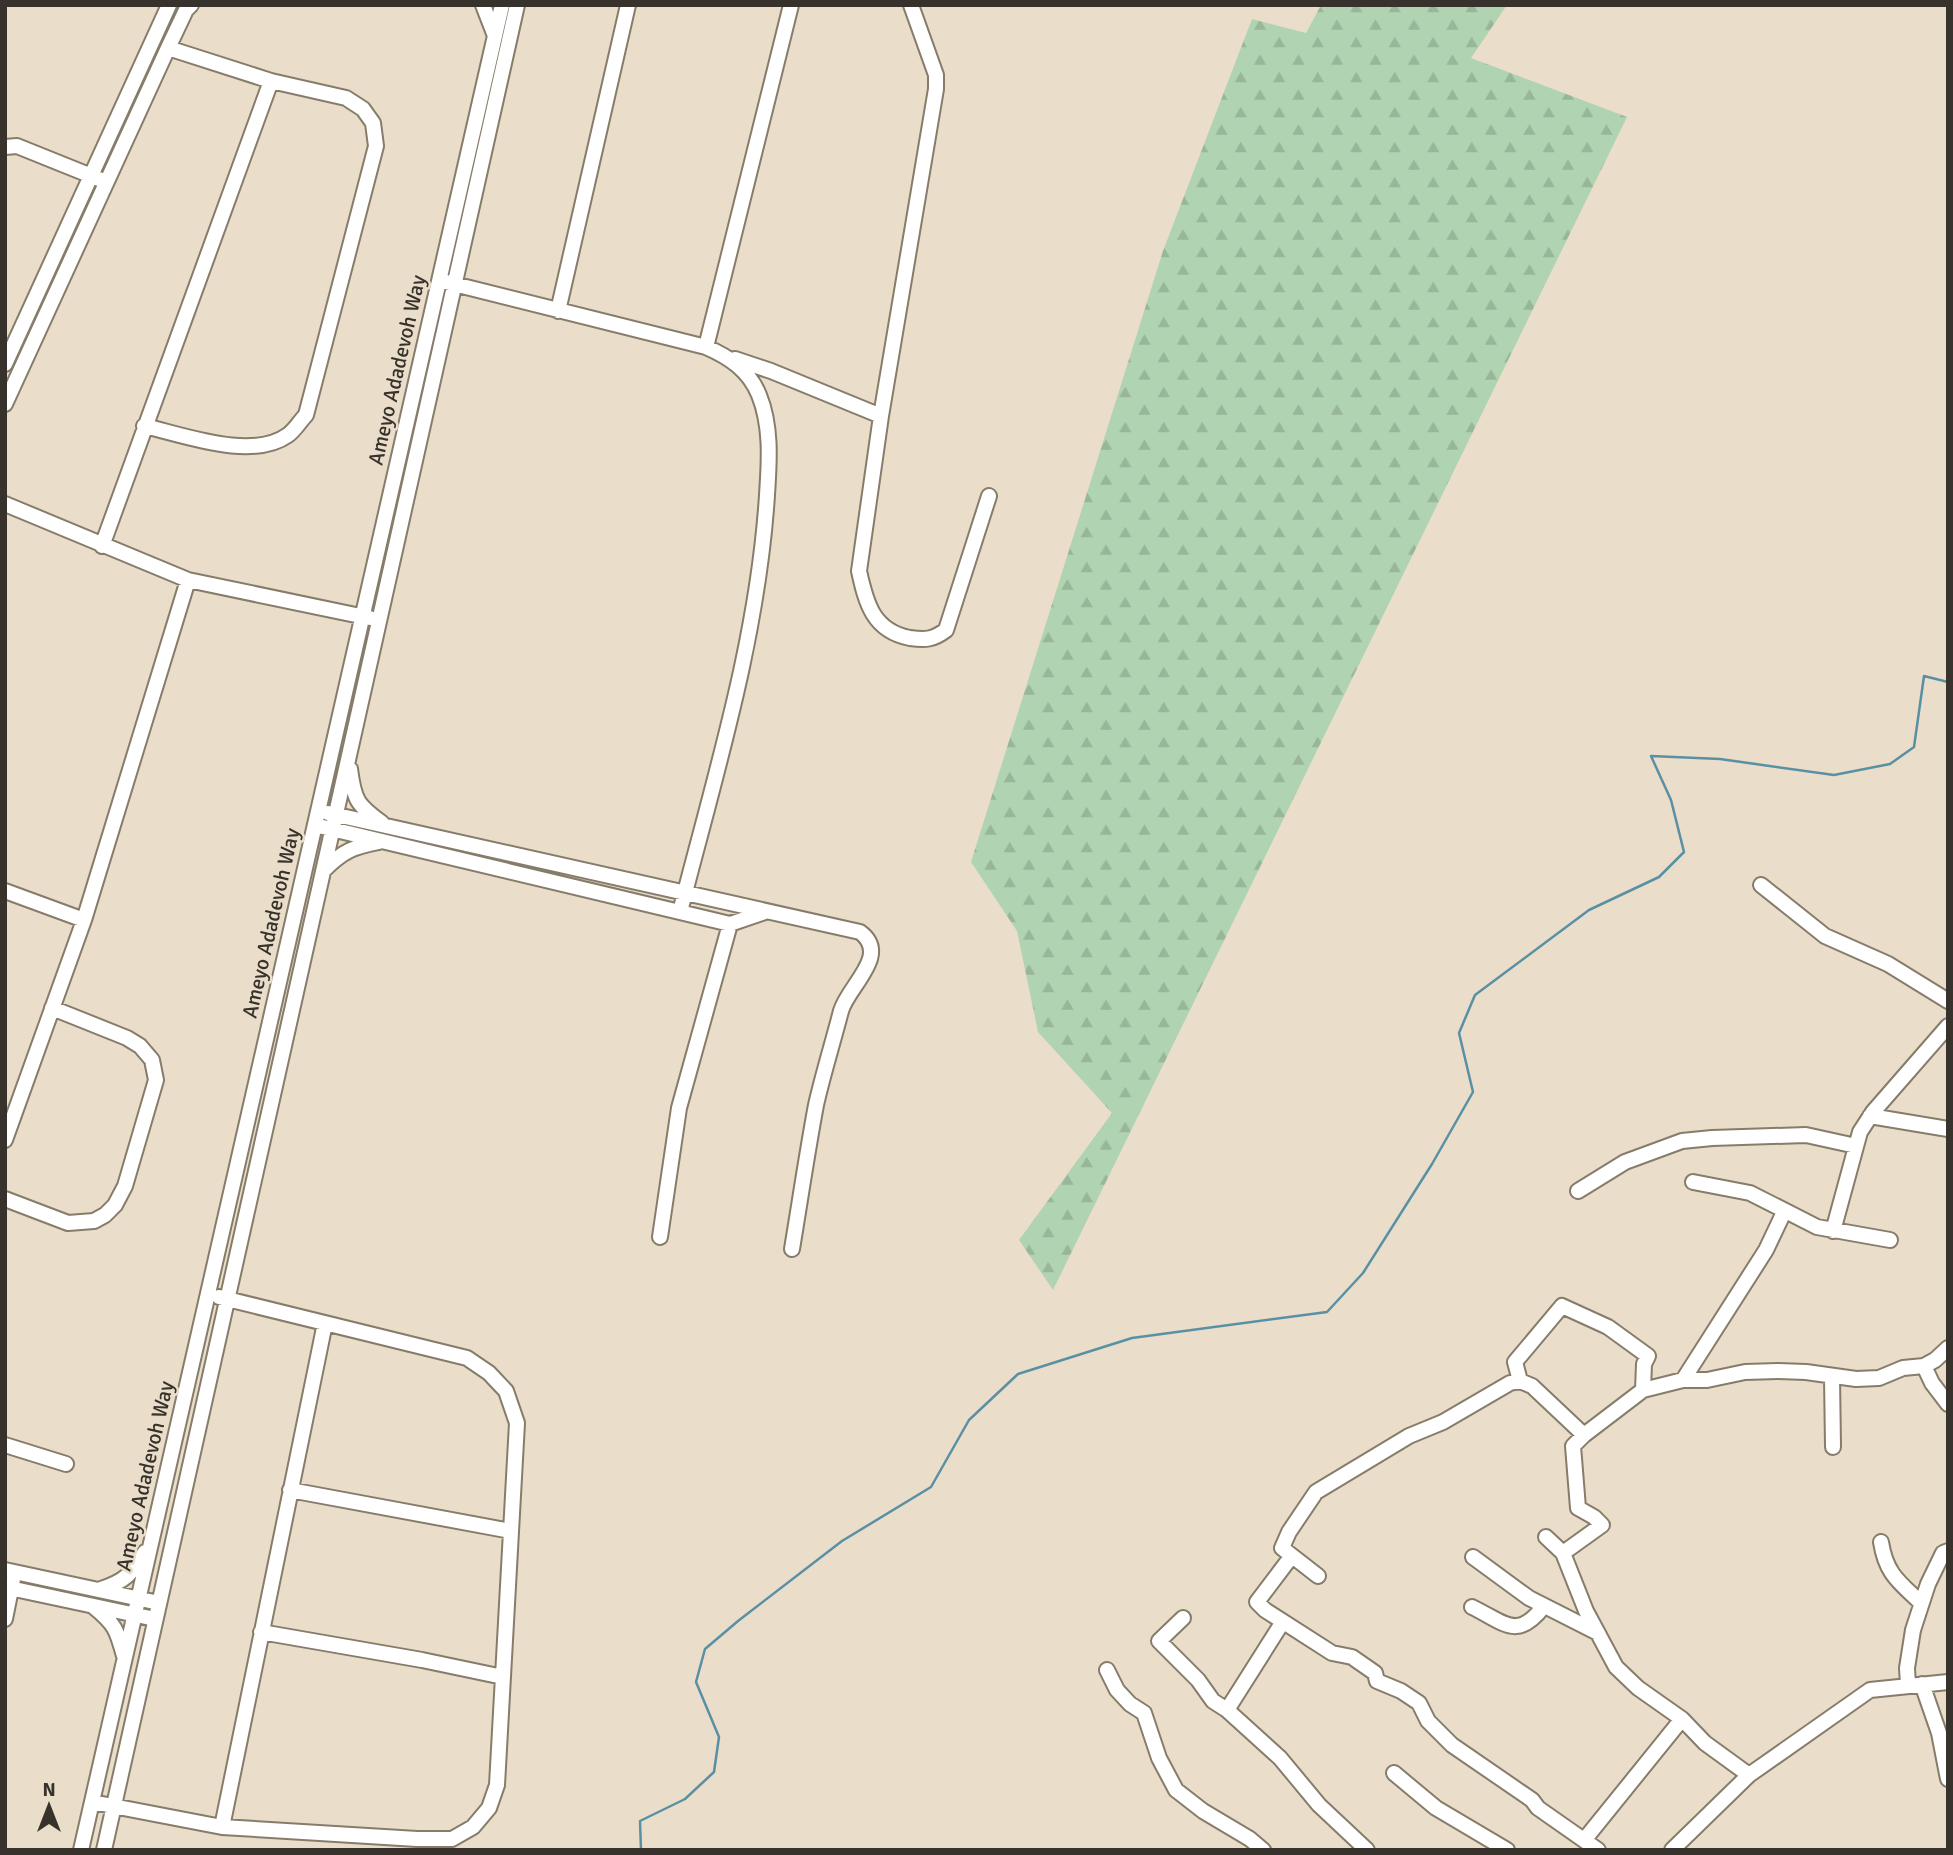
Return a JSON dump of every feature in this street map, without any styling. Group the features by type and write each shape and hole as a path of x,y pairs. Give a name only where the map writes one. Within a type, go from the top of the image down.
{"street":[{"path":"5,363 169,5"},
{"path":"5,404 168,48 191,5"},
{"path":"483,5 495,36"},
{"name":"Ameyo Adadevoh Way","path":"81,1850 502,5"},
{"name":"Ameyo Adadevoh Way","path":"104,1850 517,5"},
{"path":"558,310 628,5"},
{"path":"706,347 792,5"},
{"path":"911,5 936,75 936,89 881,416 859,571 864,596 878,622 895,635 927,640 946,630 989,496"},
{"path":"144,426 240,447 266,445 288,435 306,415 376,146 373,123 363,109 346,98 271,81 168,48"},
{"path":"102,546 271,81"},
{"path":"5,146 18,146 106,182"},
{"path":"439,280 706,347 881,416"},
{"path":"680,912 745,659 765,532 768,433 760,396 748,375 729,358"},
{"path":"5,504 188,579 379,620"},
{"path":"5,1140 83,920 188,579"},
{"path":"348,758 353,790 361,808 385,834"},
{"path":"316,818 730,924 768,911"},
{"path":"323,871 354,847 385,834 768,911 860,932 868,938 871,946 867,969 844,1001 817,1104 792,1250"},
{"path":"1761,885 1825,936 1888,964 1948,1001"},
{"path":"5,891 83,920"},
{"path":"660,1237 679,1108 730,924"},
{"path":"5,1199 68,1223 93,1221 105,1215 115,1205 125,1186 156,1080 152,1060 140,1046 127,1038 52,1008"},
{"path":"1833,1231 1860,1132 1870,1116 1948,1026"},
{"path":"1870,1116 1948,1129"},
{"path":"1578,1191 1625,1162 1682,1141 1806,1135 1856,1146"},
{"path":"1693,1182 1750,1193 1817,1227 1890,1240"},
{"path":"1682,1380 1766,1250 1784,1212"},
{"path":"92,1802 222,1826 452,1839 473,1827 489,1808 497,1785 517,1423 506,1391 489,1373 467,1358 208,1294"},
{"path":"1520,1381 1515,1363 1562,1306 1608,1327 1648,1356 1644,1364 1643,1390"},
{"path":"222,1826 325,1323"},
{"path":"1563,1553 1602,1525 1578,1508 1573,1446 1643,1390 1682,1380 1707,1380 1745,1372 1778,1371 1856,1379 1879,1378 1903,1368 1924,1367 1948,1348"},
{"path":"1924,1367 1948,1404"},
{"path":"1832,1376 1833,1447"},
{"path":"1318,1576 1282,1548 1289,1532 1316,1492 1409,1436 1444,1422 1510,1383 1520,1381 1532,1386 1584,1435"},
{"path":"5,1445 66,1464"},
{"path":"290,1490 511,1531"},
{"path":"1546,1537 1563,1553 1616,1667 1638,1688 1682,1719 1705,1744 1749,1775"},
{"path":"97,1590 118,1583 131,1574 151,1542"},
{"path":"1881,1542 1884,1562 1893,1576 1921,1603"},
{"path":"1948,1551 1943,1553 1921,1603 1909,1655 1915,1685 1942,1746 1948,1779"},
{"path":"1291,1557 1256,1602 1282,1623 1332,1653 1352,1657 1375,1673 1377,1681 1401,1691 1419,1703 1428,1721 1452,1745 1598,1850"},
{"path":"1473,1557 1544,1606 1598,1633"},
{"path":"5,1619 10,1571 159,1603"},
{"path":"8,1588 155,1619"},
{"path":"93,1606 111,1622 125,1658"},
{"path":"1472,1607 1512,1627 1522,1627 1534,1619 1544,1606"},
{"path":"1183,1618 1159,1641 1198,1680 1213,1701 1227,1710 1280,1758 1319,1805 1367,1850"},
{"path":"1227,1710 1282,1623"},
{"path":"261,1632 503,1677"},
{"path":"1107,1670 1117,1690 1143,1713 1159,1758 1177,1790 1203,1811 1250,1839 1263,1850"},
{"path":"1672,1850 1749,1775 1870,1690 1948,1682"},
{"path":"1585,1839 1682,1719"},
{"path":"1394,1773 1436,1808 1507,1850"}],"green space":[{"path":"1321,5 1507,5 1471,58 1627,117 1053,1290 1019,1240 1112,1113 1038,1032 1017,931 971,862 1163,251 1252,19 1306,33"}],"waterway":[{"path":"641,1850 640,1821 685,1799 714,1772 719,1737 696,1682 705,1649 842,1541 931,1487 969,1420 1018,1374 1132,1338 1327,1312 1363,1273 1432,1164 1473,1092 1459,1033 1475,995 1589,910 1659,877 1684,852 1671,800 1651,756 1720,759 1834,775 1890,764 1914,747 1924,676 1948,682"}]}
